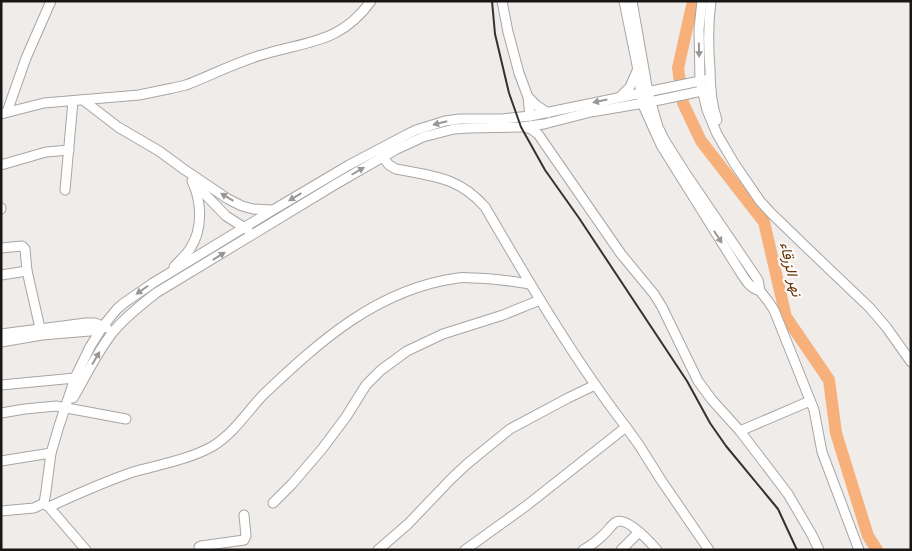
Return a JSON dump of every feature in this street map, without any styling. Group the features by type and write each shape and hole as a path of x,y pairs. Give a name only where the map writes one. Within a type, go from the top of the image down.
{"street":[{"path":"4,113 51,1"},
{"path":"4,113 44,103 139,95 173,88 210,76 264,54 313,42 336,33 353,22 371,1"},
{"path":"502,1 519,73 528,97 548,113"},
{"path":"624,1 641,71 651,82 663,93 689,94 706,90"},
{"path":"632,1 645,98 660,146 750,287 760,291"},
{"path":"702,1 699,29 700,81 706,90 715,114 722,140 734,163 760,201 804,246 870,308 911,362"},
{"path":"706,90 710,79 708,37 711,1"},
{"path":"620,97 641,71"},
{"path":"524,120 544,124 710,79"},
{"path":"524,120 528,97"},
{"path":"86,550 46,505 46,491 51,453 65,410 79,379 90,347 116,309 153,283 273,210 380,154 438,132 524,120 620,97 645,98"},
{"path":"645,98 665,141 754,273 758,280 760,291 774,310 816,416 822,452 859,550"},
{"path":"83,100 118,127 158,151 228,199 253,209 273,210"},
{"path":"64,190 73,101"},
{"path":"524,120 541,137 621,254 654,294 690,367 704,389 740,431 788,494 819,550"},
{"path":"541,137 544,124"},
{"path":"1,165 46,152 69,150"},
{"path":"1,386 79,379 113,332 156,294 380,154"},
{"path":"380,154 389,165 396,169 443,178 456,183 478,199 485,207 530,284 595,385 639,445 709,550"},
{"path":"167,275 189,250 195,238 200,216 197,191 185,170"},
{"path":"192,181 226,216 254,234"},
{"path":"1,248 23,247 25,249 40,328"},
{"path":"1,274 28,270"},
{"path":"746,280 754,273"},
{"path":"1,511 46,505 94,486 184,458 211,447 233,429 262,397 312,350 349,321 379,304 424,285 459,278 494,278 530,284"},
{"path":"273,502 292,484 322,449 346,417 366,385 381,370 407,351 443,334 488,321 540,300"},
{"path":"1,334 86,323 95,323 113,332"},
{"path":"1,342 42,335 90,331 103,326"},
{"path":"378,550 408,524 467,464 510,429 595,385"},
{"path":"740,431 810,401"},
{"path":"1,413 56,406 65,410 126,419"},
{"path":"465,550 526,506 626,427"},
{"path":"1,461 51,453"},
{"path":"199,550 200,546 244,540 246,536 244,515"},
{"path":"583,550 603,536 620,520 626,522 639,532 657,550"},
{"path":"621,550 639,532"}],"waterway":[{"name":"نهر الزرقاء","path":"693,1 678,68 683,103 701,141 764,222 786,317 829,380 836,433 868,536 877,550"}],"railway":[{"path":"492,1 495,34 509,93 521,127 545,170 687,381 710,423 726,446 778,509 797,550"}]}
